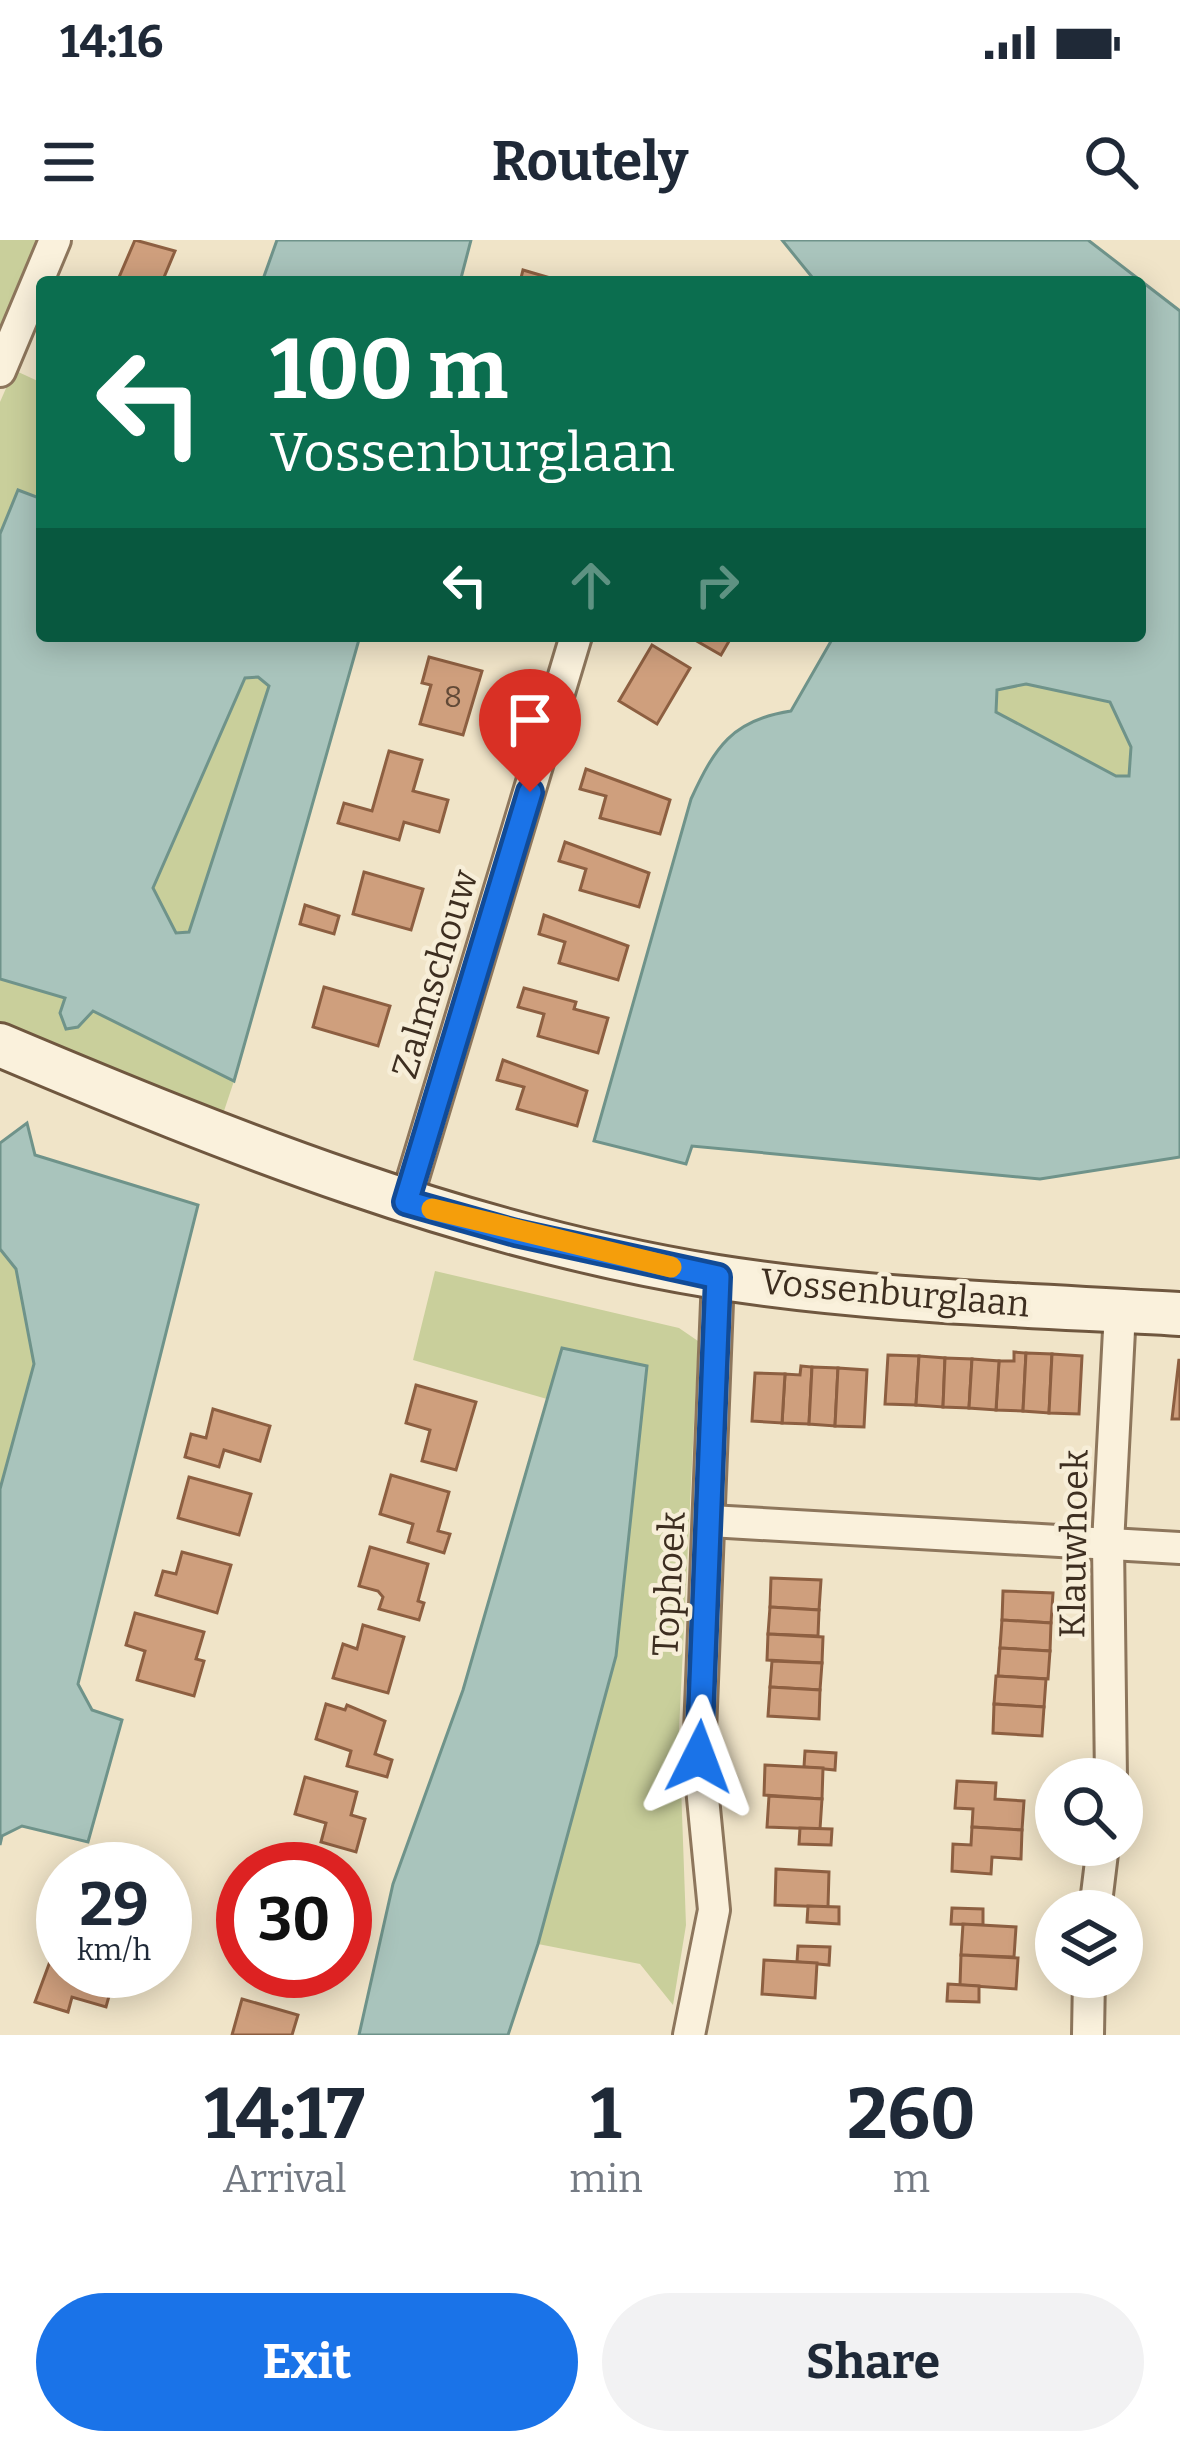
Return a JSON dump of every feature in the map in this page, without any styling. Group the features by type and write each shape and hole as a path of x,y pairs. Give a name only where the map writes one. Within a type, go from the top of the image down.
{"street":[{"path":"40,276 55,240"},
{"path":"0,371 36,285"},
{"name":"Zalmschouw","path":"406,1202 574,642"},
{"name":"Zalmschouw","path":"558,701 592,642"},
{"name":"Vossenburglaan","path":"0,1046 216,1136 406,1202 516,1233 718,1277 1180,1314"},
{"name":"Tophoek","path":"689,2035 714,1910 699,1757 718,1277"},
{"name":"Klauwhoek","path":"1111,1758 1108,1544 1120,1311"},
{"path":"710,1521 1180,1548"},
{"path":"1088,2035 1089,1998"}],"green space":[{"path":"0,240 41,240 0,337"},
{"path":"14,370 36,380 36,497 18,490 0,534 0,402"},
{"path":"258,677 269,686 189,933 176,933 153,888 246,678"},
{"path":"1026,684 1110,702 1131,747 1129,776 1116,776 996,712 997,690"},
{"path":"0,979 65,998 234,1081 221,1120 0,1029"},
{"path":"0,1249 16,1269 34,1365 0,1489"},
{"path":"435,1271 679,1328 698,1341 679,1730 686,1925 673,2005 640,1964 538,1944 616,1656 647,1366 562,1348 547,1399 413,1360"}],"water":[{"path":"277,240 471,240 462,276 264,276"},
{"path":"782,240 1088,240 1135,276 811,276"},
{"path":"1146,285 1180,311 1180,1157 1040,1179 692,1146 686,1164 594,1141 691,799 728,739 754,721 791,711 831,642 1146,642","holes":["1026,684 1110,702 1131,747 1129,776 1116,776 996,712 997,690"]},
{"path":"18,490 36,497 36,642 358,642 234,1081 93,1011 78,1027 66,1029 60,1013 65,998 0,979 0,534","holes":["258,677 269,686 189,932 176,933 153,888 245,678"]},
{"path":"27,1123 35,1155 198,1205 78,1684 92,1710 122,1720 88,1842 22,1826 2,1836 0,1845 0,1489 34,1364 16,1269 0,1249 0,1143"},
{"path":"562,1348 647,1366 616,1656 538,1944 508,2035 359,2035 367,1998 372,1998 372,1977 393,1884 463,1690"}],"building":[{"path":"135,240 175,251 165,276 120,276"},
{"path":"698,642 729,642 721,655"},
{"path":"652,645 690,668 657,724 619,701"},
{"path":"429,657 482,671 463,735 420,724 431,685 422,683"},
{"path":"389,751 422,760 413,791 448,800 439,832 404,822 399,840 338,823 344,803 372,811"},
{"path":"586,769 670,800 660,834 600,818 606,796 580,789"},
{"path":"565,842 649,873 639,907 580,890 586,869 559,861"},
{"path":"364,872 423,889 411,930 353,914"},
{"path":"305,905 339,916 334,934 300,924"},
{"path":"544,915 628,946 618,980 559,963 565,942 539,934"},
{"path":"324,987 390,1006 378,1046 313,1027"},
{"path":"524,988 576,1002 574,1009 608,1018 598,1053 538,1036 544,1014 518,1007"},
{"path":"503,1060 587,1091 577,1126 517,1109 524,1087 497,1080"},
{"path":"1014,1352 1026,1353 1023,1411 996,1410 999,1361 1014,1361"},
{"path":"1026,1353 1052,1354 1049,1413 1023,1411"},
{"path":"1052,1354 1082,1356 1079,1414 1049,1413"},
{"path":"888,1355 919,1356 916,1405 885,1404"},
{"path":"919,1356 945,1358 943,1407 916,1405"},
{"path":"945,1358 972,1359 969,1408 943,1407"},
{"path":"972,1359 999,1361 996,1410 969,1408"},
{"path":"1179,1359 1180,1419 1172,1419"},
{"path":"801,1366 812,1367 809,1424 782,1423 785,1374 800,1375"},
{"path":"812,1367 838,1368 835,1426 809,1424"},
{"path":"838,1368 867,1370 864,1427 835,1426"},
{"path":"755,1373 785,1374 782,1423 752,1421"},
{"path":"416,1385 476,1402 456,1470 422,1461 430,1430 406,1423"},
{"path":"213,1409 270,1426 260,1461 224,1450 219,1467 185,1457 191,1434 206,1438"},
{"path":"391,1475 449,1492 438,1531 450,1534 444,1553 408,1542 413,1524 380,1514"},
{"path":"189,1477 251,1494 239,1535 178,1518"},
{"path":"370,1547 428,1564 418,1601 424,1603 419,1620 379,1609 383,1597 378,1591 359,1586"},
{"path":"182,1552 231,1565 217,1613 156,1595 163,1571 176,1574"},
{"path":"771,1578 821,1580 819,1610 770,1607"},
{"path":"1003,1591 1053,1593 1051,1623 1002,1620"},
{"path":"770,1607 819,1610 818,1636 768,1634"},
{"path":"135,1613 204,1632 196,1659 204,1661 194,1696 137,1680 145,1651 126,1645"},
{"path":"1002,1620 1051,1623 1050,1651 1000,1648"},
{"path":"363,1625 404,1637 388,1693 333,1678 343,1644 357,1649"},
{"path":"768,1634 823,1637 822,1663 767,1660"},
{"path":"1000,1648 1050,1651 1048,1679 998,1676"},
{"path":"772,1661 822,1663 820,1690 770,1687"},
{"path":"996,1676 1046,1679 1044,1707 994,1704"},
{"path":"770,1687 820,1690 819,1719 768,1716"},
{"path":"326,1704 345,1710 347,1705 385,1721 375,1754 392,1760 387,1777 347,1766 351,1751 316,1739"},
{"path":"994,1704 1044,1707 1042,1736 993,1733"},
{"path":"805,1751 836,1753 835,1770 804,1767"},
{"path":"765,1765 823,1768 822,1799 764,1795"},
{"path":"305,1777 357,1792 351,1815 365,1819 359,1842 321,1842 326,1823 295,1814"},
{"path":"957,1781 996,1783 995,1799 1024,1801 1022,1830 972,1827 973,1809 955,1808"},
{"path":"769,1796 822,1799 820,1829 767,1827"},
{"path":"972,1827 1022,1830 1021,1859 992,1857 991,1874 952,1871 953,1844 971,1845"},
{"path":"800,1828 832,1829 831,1845 799,1844"},
{"path":"776,1869 829,1872 828,1907 775,1905"},
{"path":"808,1906 839,1907 839,1924 807,1922"},
{"path":"952,1908 983,1909 983,1925 951,1924"},
{"path":"963,1924 1016,1927 1014,1957 961,1955"},
{"path":"798,1946 830,1947 829,1965 797,1962"},
{"path":"961,1955 1018,1958 1016,1989 960,1985"},
{"path":"764,1960 817,1963 815,1998 762,1994"},
{"path":"948,1984 979,1986 979,2002 947,2001"},
{"path":"36,1998 72,1998 68,2012 35,2002"},
{"path":"75,1998 108,1998 106,2007"},
{"path":"242,1999 298,2015 292,2035 232,2035"}],"slow traffic":[{"path":"432,1209 671,1267"}],"route":[{"path":"530,792 406,1202 516,1233 718,1277 699,1757"}]}
